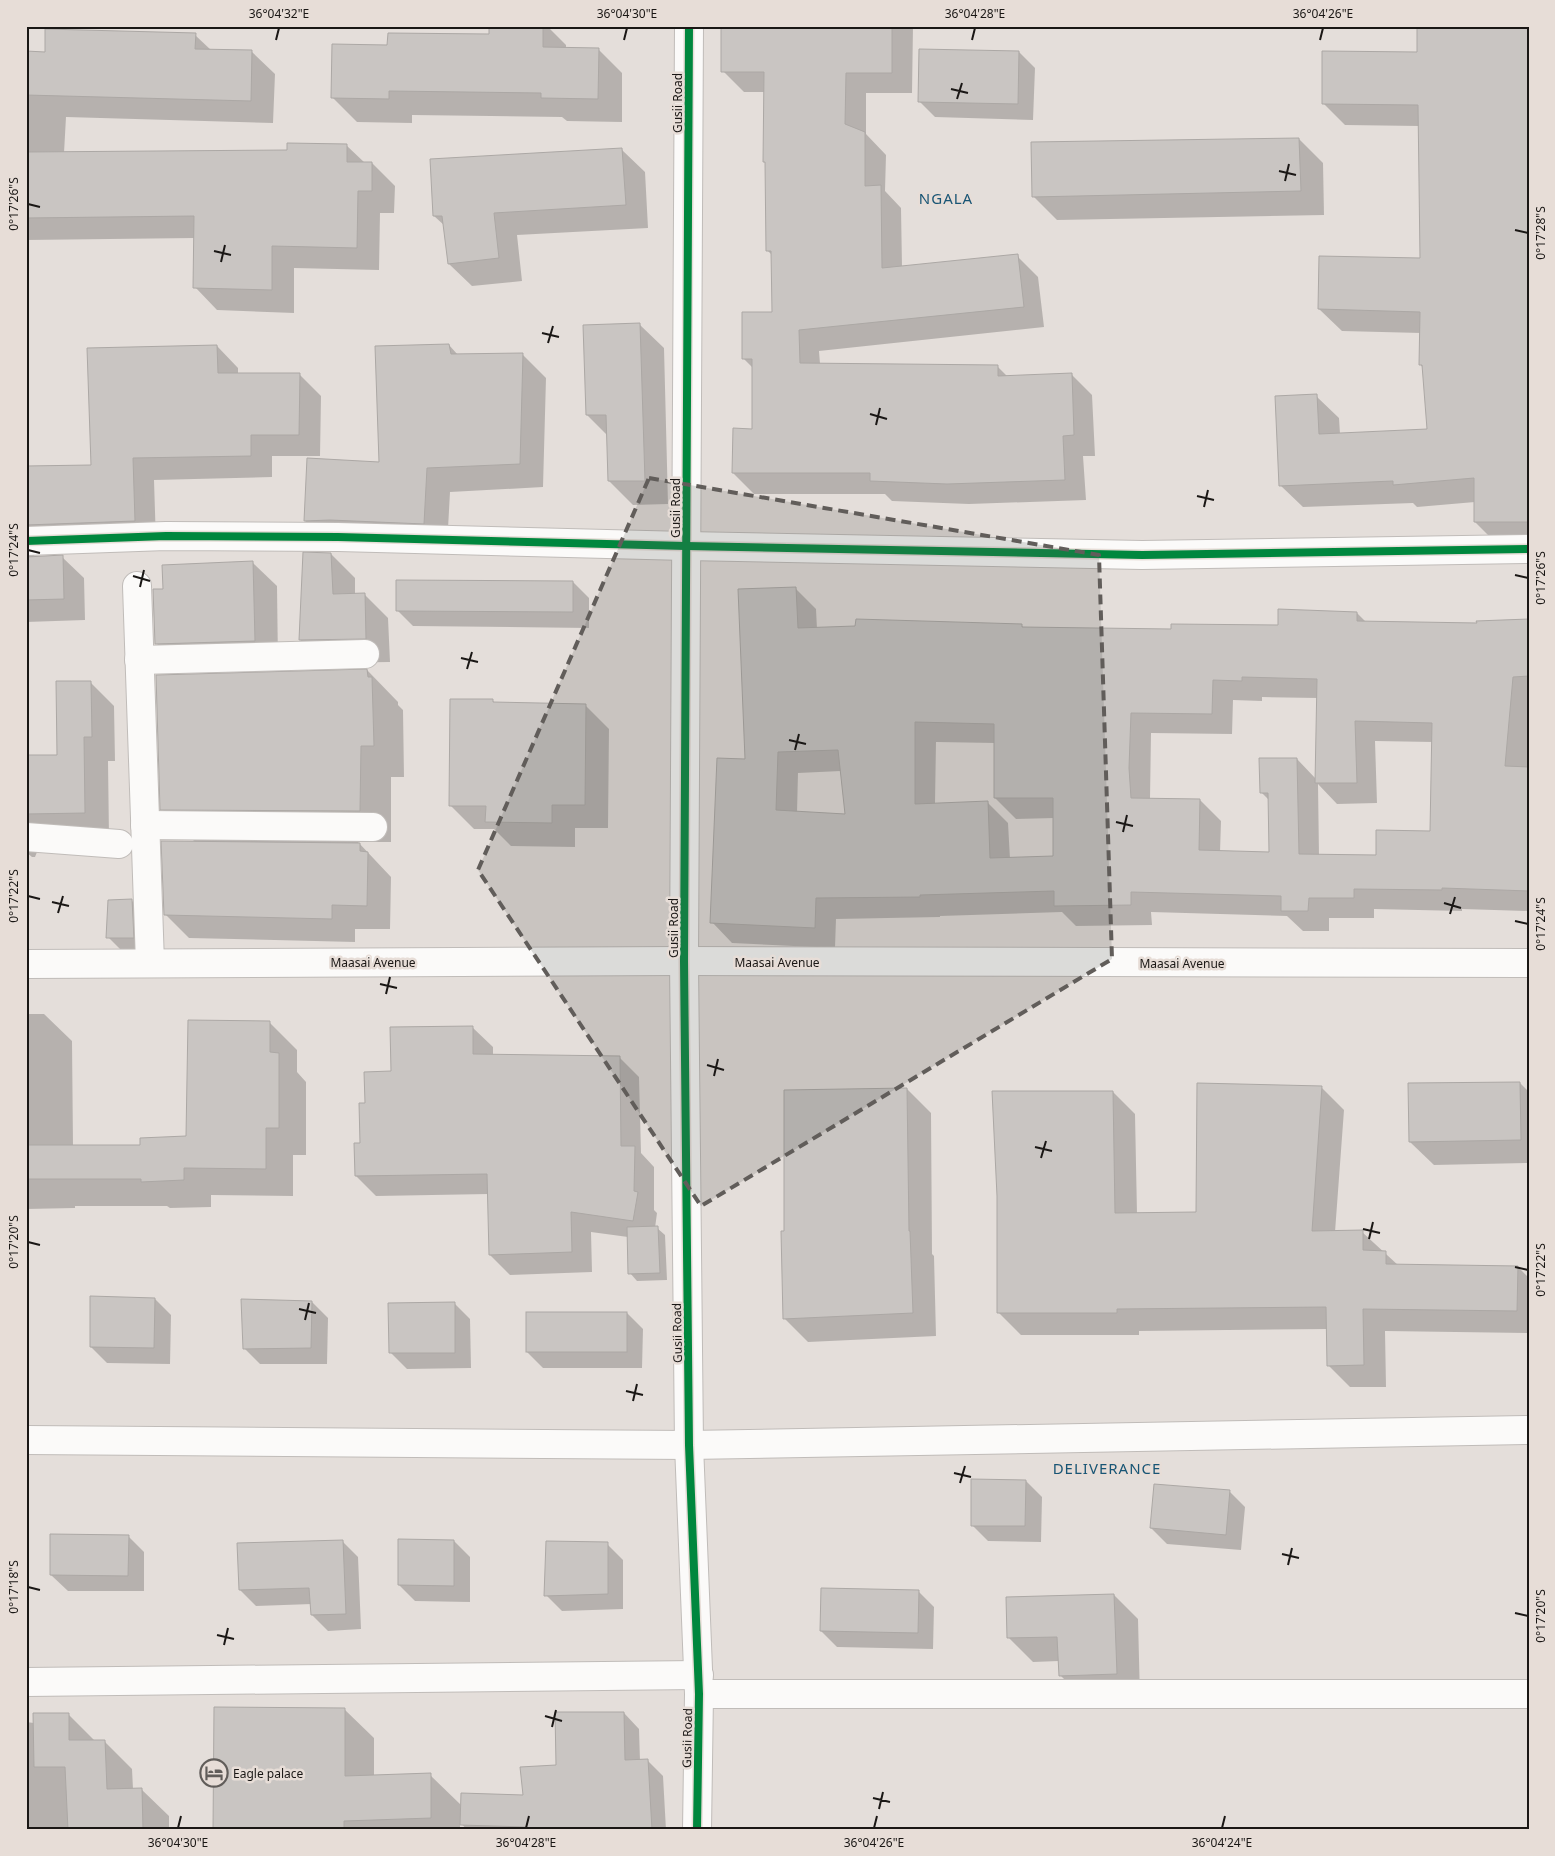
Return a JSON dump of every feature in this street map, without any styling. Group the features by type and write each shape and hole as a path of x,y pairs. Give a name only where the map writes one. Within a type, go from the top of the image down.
{"street":[{"name":"Gusii Road","path":"689,26 684,961 689,1445 699,1685 697,1830"},
{"path":"26,541 166,536 338,537 1142,555 1529,549"},
{"path":"137,586 150,963"},
{"path":"139,660 365,654"},
{"path":"145,825 373,827"},
{"path":"26,837 119,844"},
{"name":"Maasai Avenue","path":"26,964 684,961 1529,963"},
{"path":"26,1440 689,1445 1529,1430"},
{"path":"26,1682 699,1685 1529,1694"}],"highlighted area":[{"path":"649,478 1099,555 1112,959 701,1206 478,870"}],"building":[{"path":"489,26 543,26 543,47 599,48 598,99 541,98 541,93 389,91 389,99 331,98 332,44 387,45 388,33 489,34"},
{"path":"721,26 892,26 892,73 846,73 845,124 865,132 865,186 881,185 882,268 1018,254 1024,307 799,330 800,363 998,365 998,376 1072,373 1074,435 1063,436 1065,480 947,484 870,481 870,473 732,473 733,428 752,429 752,359 742,359 742,312 772,312 771,251 766,251 765,162 763,162 764,72 721,72"},
{"path":"1417,26 1529,26 1529,522 1474,522 1474,478 1393,485 1393,481 1279,486 1275,396 1317,394 1319,434 1427,429 1422,365 1419,365 1420,312 1318,309 1319,256 1420,258 1418,105 1322,104 1322,51 1417,52"},
{"path":"45,29 196,33 195,49 252,50 251,101 26,95 26,51 45,52"},
{"path":"919,49 1019,51 1018,104 918,102"},
{"path":"1299,138 1301,191 1032,197 1031,142"},
{"path":"287,143 347,144 347,162 372,162 372,191 358,191 357,248 272,246 272,290 193,288 194,216 26,218 26,152 287,150"},
{"path":"622,148 626,205 494,213 499,258 448,264 442,216 433,216 430,159"},
{"path":"640,323 645,481 608,481 606,415 586,415 583,325"},
{"path":"449,344 451,354 523,353 520,464 427,468 424,524 330,520 304,521 307,458 379,462 375,346"},
{"path":"217,345 218,373 300,373 299,435 251,435 251,456 133,458 135,521 26,525 26,466 91,465 87,348"},
{"path":"303,552 331,553 333,594 365,593 366,639 299,640"},
{"path":"63,555 64,599 26,600 26,557"},
{"path":"253,561 255,641 155,644 153,589 163,589 162,565"},
{"path":"396,580 573,581 573,612 396,611"},
{"path":"796,587 798,628 855,626 856,619 1022,624 1022,627 1171,629 1171,624 1278,625 1278,609 1357,612 1357,621 1477,623 1476,621 1529,619 1529,676 1513,677 1505,766 1529,767 1529,891 1442,888 1442,890 1354,889 1354,898 1309,898 1308,911 1281,911 1281,896 1131,892 1131,905 1054,906 1054,891 920,895 920,897 816,898 815,928 710,923 717,758 745,759 738,589","holes":["1242,677 1317,679 1315,783 1357,783 1355,721 1432,723 1430,831 1376,830 1376,855 1299,854 1297,758 1259,758 1260,793 1268,793 1269,852 1199,850 1200,799 1131,798 1129,768 1131,713 1212,714 1213,680 1242,681","915,722 994,724 994,798 1053,798 1053,856 990,858 988,801 915,804","838,750 845,814 776,810 778,752"]},
{"path":"367,669 368,677 372,677 374,746 361,746 360,811 160,810 156,675"},
{"path":"56,681 91,681 92,737 84,737 85,813 26,814 26,755 57,755"},
{"path":"450,699 493,699 493,702 586,704 585,805 552,805 552,823 485,822 486,806 449,806"},
{"path":"161,841 360,843 360,851 368,852 367,906 332,905 332,919 164,915"},
{"path":"132,899 134,938 106,938 108,900"},
{"path":"188,1020 270,1021 270,1052 279,1053 279,1128 266,1128 266,1169 184,1168 184,1180 141,1182 141,1179 26,1179 26,1145 140,1145 140,1138 186,1136"},
{"path":"473,1026 473,1054 620,1056 621,1146 635,1146 634,1191 638,1192 633,1221 571,1212 572,1252 489,1255 487,1174 355,1176 354,1143 360,1143 359,1103 365,1103 364,1072 391,1071 390,1027"},
{"path":"1520,1082 1521,1140 1409,1142 1408,1083"},
{"path":"1197,1083 1322,1086 1312,1231 1363,1230 1363,1250 1386,1251 1386,1264 1518,1266 1517,1311 1363,1309 1364,1365 1327,1366 1326,1307 1117,1309 1117,1313 997,1313 997,1196 992,1091 1113,1091 1115,1213 1196,1212"},
{"path":"907,1088 909,1231 913,1313 783,1319 781,1231 784,1231 784,1090"},
{"path":"658,1226 660,1273 628,1274 627,1227"},
{"path":"90,1296 155,1298 154,1348 90,1347"},
{"path":"241,1299 312,1301 311,1348 243,1349"},
{"path":"455,1302 455,1353 389,1353 388,1303"},
{"path":"526,1312 627,1312 627,1352 526,1352"},
{"path":"971,1479 1026,1480 1025,1526 971,1526"},
{"path":"1154,1484 1230,1490 1226,1535 1150,1528"},
{"path":"50,1534 129,1535 128,1576 50,1575"},
{"path":"398,1539 454,1540 454,1586 398,1585"},
{"path":"343,1540 346,1614 311,1615 309,1588 239,1590 237,1543"},
{"path":"546,1541 608,1542 608,1594 544,1596"},
{"path":"821,1588 919,1590 918,1633 820,1631"},
{"path":"1114,1594 1117,1674 1059,1676 1057,1637 1007,1638 1006,1597"},
{"path":"214,1707 345,1708 345,1776 431,1773 431,1818 344,1821 344,1830 213,1830"},
{"path":"555,1712 624,1712 625,1760 648,1759 652,1830 526,1830 526,1827 460,1825 461,1793 523,1795 520,1767 556,1765"},
{"path":"33,1713 69,1713 69,1740 105,1740 107,1789 142,1788 143,1830 68,1830 65,1767 34,1767"}],"cycle path":[{"path":"689,26 684,961 689,1445 699,1694 697,1830"},
{"path":"26,541 166,536 338,537 1142,555 1529,549"}],"place":[{"name":"Eagle palace","path":"214,1773"}],"district":[{"name":"NGALA","path":"946,198"},
{"name":"DELIVERANCE","path":"1107,1468"}]}
